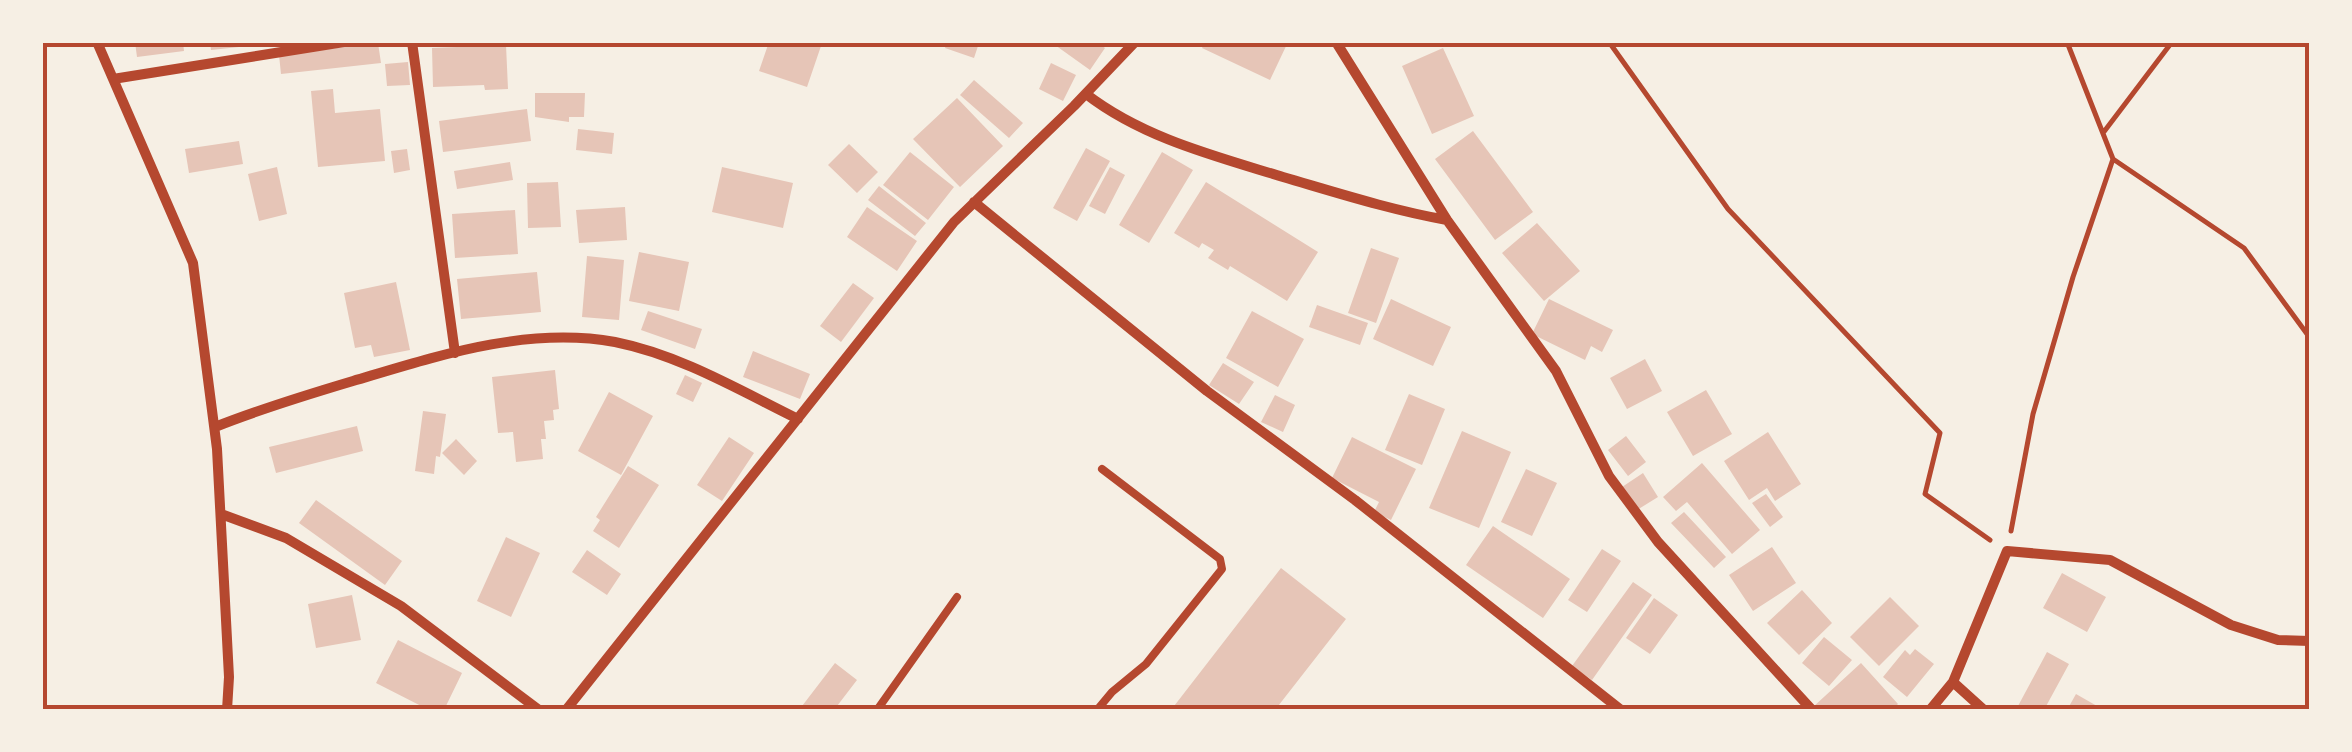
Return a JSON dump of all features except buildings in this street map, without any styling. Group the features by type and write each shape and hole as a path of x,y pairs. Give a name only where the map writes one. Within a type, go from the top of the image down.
{"street":[{"path":"97,42 194,263 215,427 229,677 226,710"},
{"path":"113,79 344,42"},
{"path":"412,42 454,353"},
{"path":"566,710 974,202 1134,42"},
{"path":"1336,42 1447,220 1556,371 1610,476 1658,542 1812,710"},
{"path":"1086,94 1111,114 1206,153 1395,211 1447,220"},
{"path":"974,202 1207,391 1356,500 1621,710"},
{"path":"215,427 256,411 454,353 520,338 590,338 620,343 687,364 798,419"},
{"path":"221,514 286,538 401,606 538,710"},
{"path":"1930,710 1952,682 2007,552 2110,560 2231,625 2278,640 2310,641"},
{"path":"1952,682 1984,710"}],"lane":[{"path":"1098,710 1112,692 1146,664 1222,568 1220,559 1102,469"},
{"path":"877,710 957,597"}],"path":[{"path":"1608,42 1728,210 1940,433 1925,494 2007,552 2033,414 2113,159"},
{"path":"2067,42 2113,159 2244,248 2310,338"},
{"path":"2103,133 2172,42"}]}
